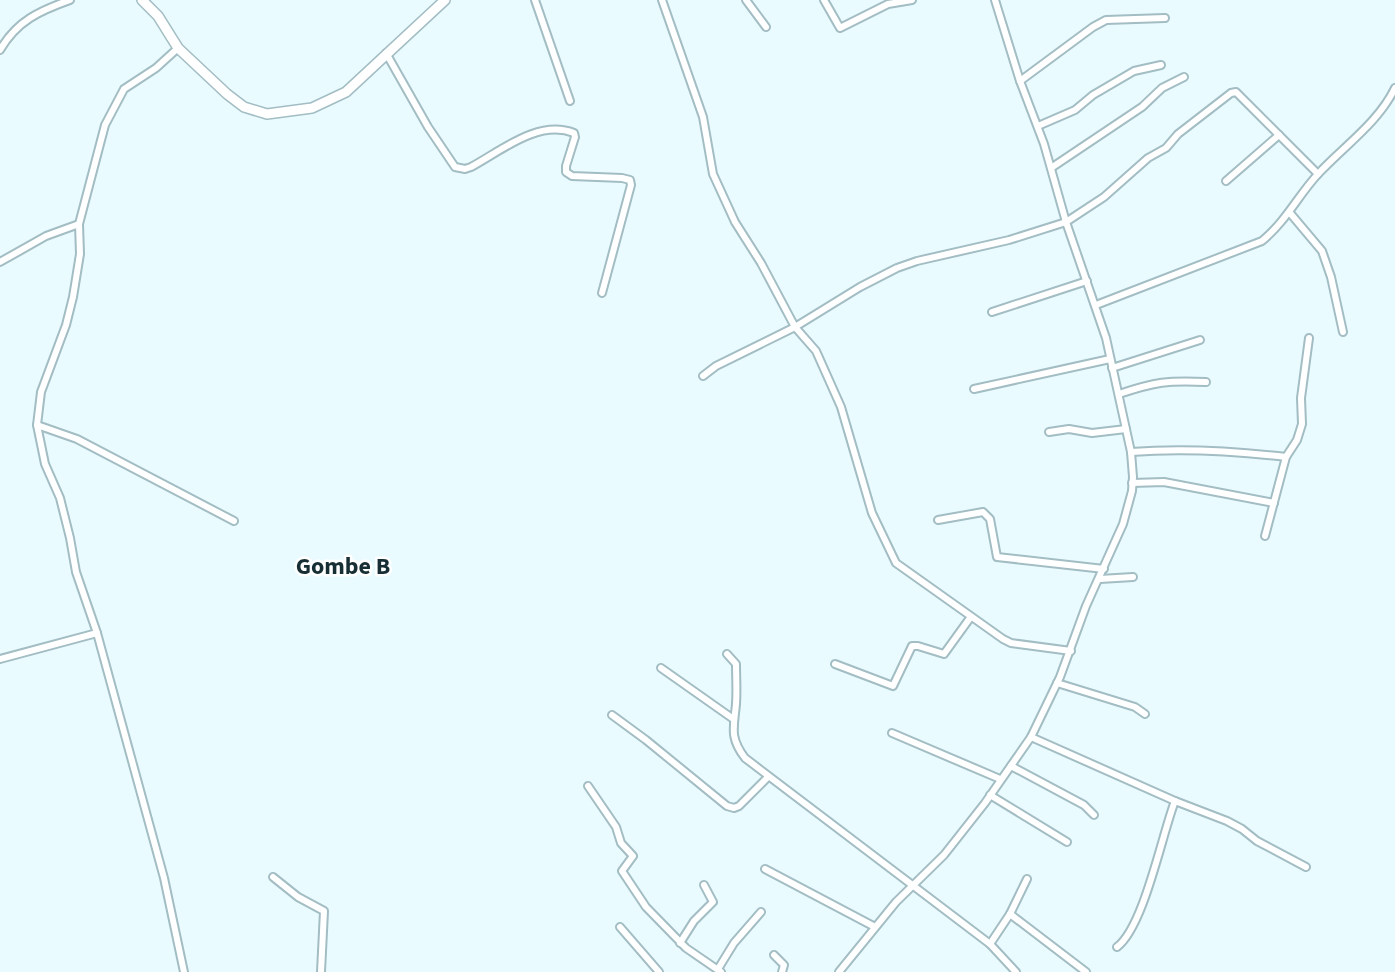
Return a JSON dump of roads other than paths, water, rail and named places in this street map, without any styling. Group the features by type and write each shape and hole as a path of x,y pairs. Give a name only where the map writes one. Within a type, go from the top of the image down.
{"street":[{"path":"0,50 18,26 33,16 71,0"},
{"path":"142,0 158,16 178,48 244,107 267,114 312,108 346,92 445,0"},
{"path":"535,0 570,102"},
{"path":"662,0 703,117 713,174 735,222 761,263 795,327 816,351 841,407 872,513 896,563 928,588 951,601 970,618 1011,643 1071,651"},
{"path":"747,0 766,27"},
{"path":"824,0 840,28 888,4 912,0"},
{"path":"839,972 874,927 944,855 1031,737 1071,651 1086,606 1123,524 1132,484 1131,452 1096,304 1066,222 1038,126 1020,82 995,0"},
{"path":"1020,82 1106,20 1165,18"},
{"path":"173,972 184,971 164,878 97,633 76,572 60,498 45,464 37,425 41,392 66,325 73,297 80,254 79,224 105,125 124,89 156,68 178,48"},
{"path":"386,53 428,127 455,167 471,167 537,131 555,129 574,133 566,172 572,176 630,180 602,293"},
{"path":"1038,126 1075,110 1093,94 1134,71 1161,65"},
{"path":"1051,168 1142,107 1162,88 1184,77"},
{"path":"1096,304 1262,241 1279,227 1318,174 1384,108 1395,88"},
{"path":"703,376 716,366 795,327 897,268 1009,240 1066,222 1104,197 1148,158 1166,148 1178,134 1231,93 1236,92 1318,174"},
{"path":"1226,181 1279,135"},
{"path":"1290,213 1321,251 1331,277 1343,332"},
{"path":"0,262 46,236 79,224"},
{"path":"992,312 1087,281"},
{"path":"1265,536 1286,457 1297,440 1302,424 1301,398 1309,338"},
{"path":"1112,368 1200,340"},
{"path":"974,389 1110,359"},
{"path":"1119,394 1169,380 1206,382"},
{"path":"37,425 77,439 234,521"},
{"path":"1049,432 1069,429 1092,433 1126,429"},
{"path":"1131,452 1230,450 1286,457"},
{"path":"1132,484 1164,482 1274,503"},
{"path":"938,520 983,512 990,519 998,557 1104,569"},
{"path":"1100,579 1133,577"},
{"path":"835,664 893,686 912,646 944,654 970,618"},
{"path":"0,659 97,633"},
{"path":"727,654 736,664 736,706 732,718 739,750 754,767 990,944 1014,971"},
{"path":"661,668 732,718"},
{"path":"1057,683 1141,709 1145,714"},
{"path":"612,715 727,806 739,806 768,777"},
{"path":"892,733 1000,779"},
{"path":"1031,737 1175,801 1227,821 1257,841 1306,867"},
{"path":"1011,766 1084,805 1094,815"},
{"path":"588,786 616,827 621,843 633,856 622,871 646,907 680,943 719,971 734,943 761,912"},
{"path":"990,794 1067,842"},
{"path":"1117,947 1129,932 1139,911 1175,801"},
{"path":"765,869 874,927"},
{"path":"273,877 298,897 324,911 321,972"},
{"path":"990,944 1010,914 1027,879"},
{"path":"680,943 694,920 713,902 704,885"},
{"path":"1010,914 1086,972"},
{"path":"620,927 659,972"},
{"path":"774,955 784,965 782,972"}],"district":[{"name":"Gombe B","path":"343,566"}]}
